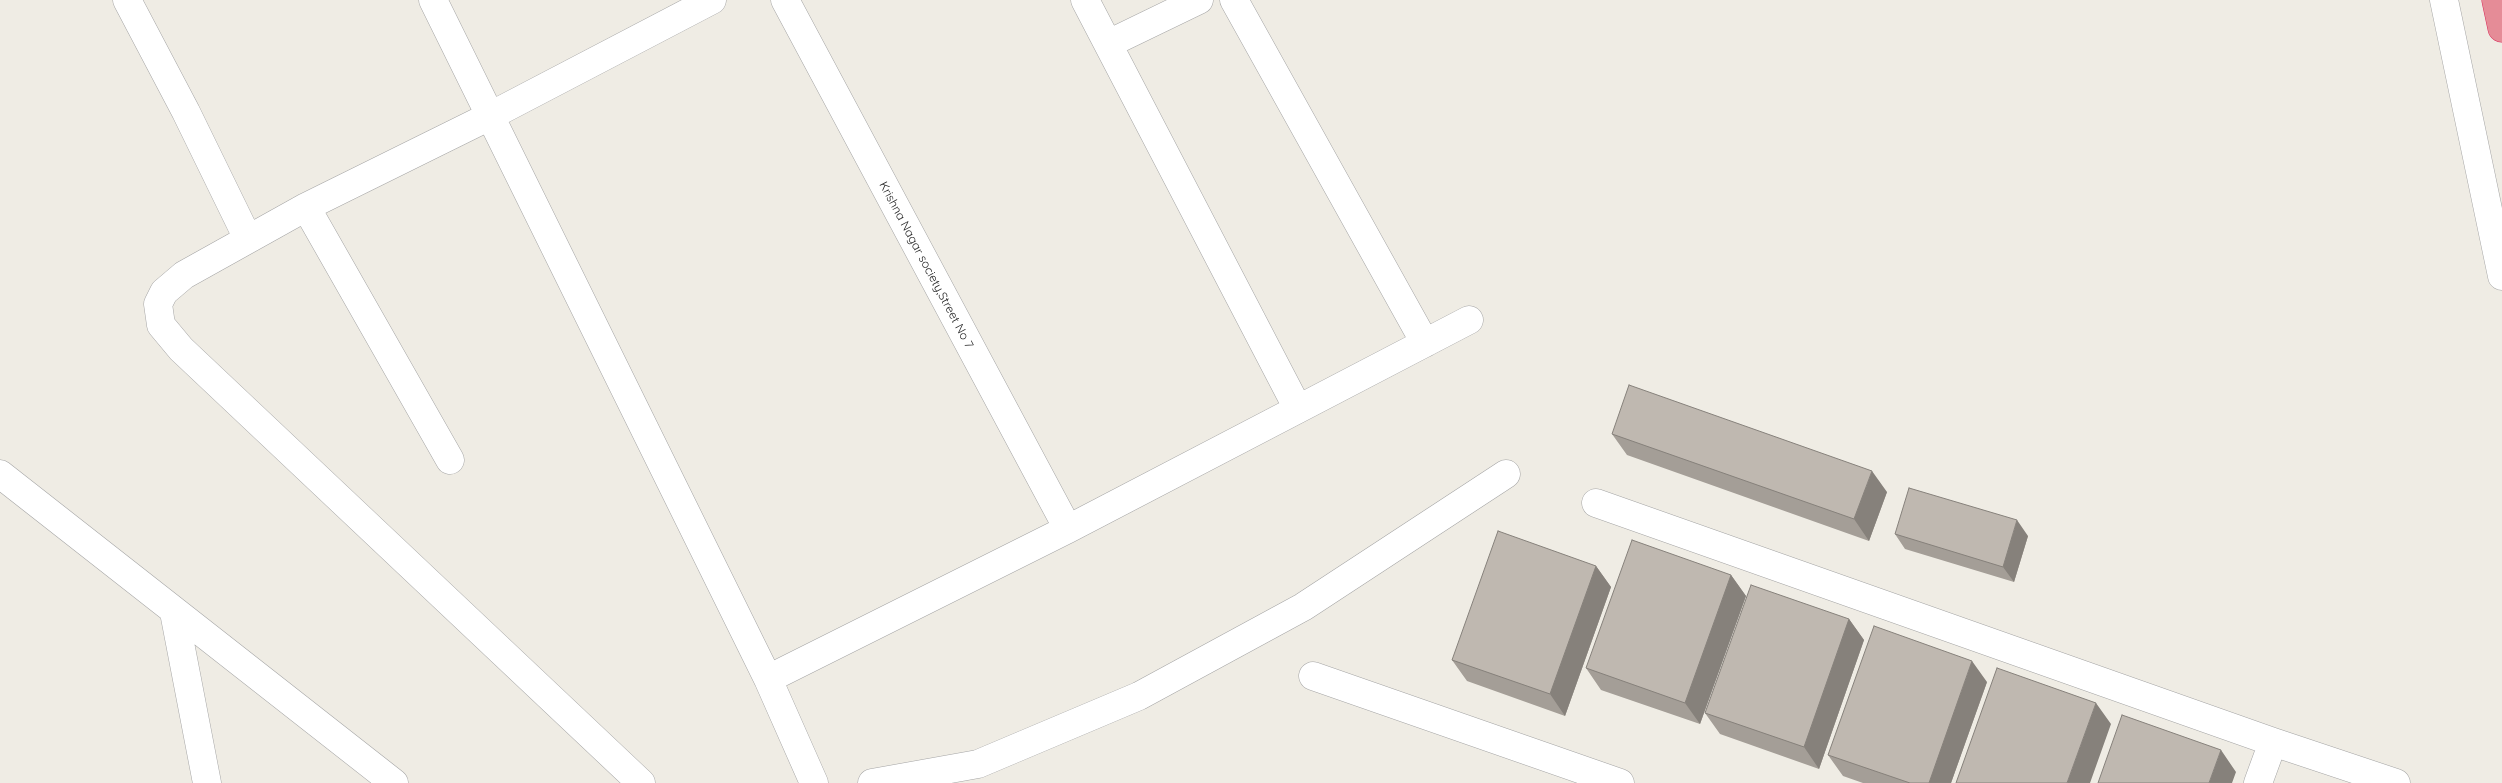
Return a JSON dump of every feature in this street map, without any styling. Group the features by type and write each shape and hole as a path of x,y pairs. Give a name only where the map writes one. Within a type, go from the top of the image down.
{"highway":[{"path":"2496,0 2502,28"}],"street":[{"path":"127,0 186,112 248,239"},
{"path":"433,0 768,679 814,783"},
{"path":"641,783 181,349 161,325 158,304 164,292 184,275 306,207 490,116 712,0"},
{"name":"Krishna Nagar society,Street No 7","path":"785,0 1068,529"},
{"path":"1085,0 1298,409"},
{"path":"1108,44 1199,0"},
{"path":"1234,0 1425,343"},
{"path":"2444,0 2502,276"},
{"path":"306,207 450,460"},
{"path":"768,679 1068,529 1469,320"},
{"path":"0,474 394,783"},
{"path":"872,783 978,764 1139,696 1303,606 1506,474"},
{"path":"1596,502 2273,742 2396,783"},
{"path":"174,612 208,783"},
{"path":"1313,676 1620,783"},
{"path":"2258,783 2273,742"}],"building":[{"path":"1629,385 1872,471 1854,519 1612,434"},
{"path":"1909,488 2017,520 2003,567 1895,534"},
{"path":"1498,531 1596,566 1550,694 1452,660"},
{"path":"1632,540 1731,575 1685,703 1586,668"},
{"path":"1751,585 1849,619 1804,747 1705,713"},
{"path":"1874,626 1972,661 1929,783 1910,783 1828,755"},
{"path":"1997,668 2096,703 2067,783 1956,783"},
{"path":"2122,715 2221,750 2209,783 2098,783"}]}
